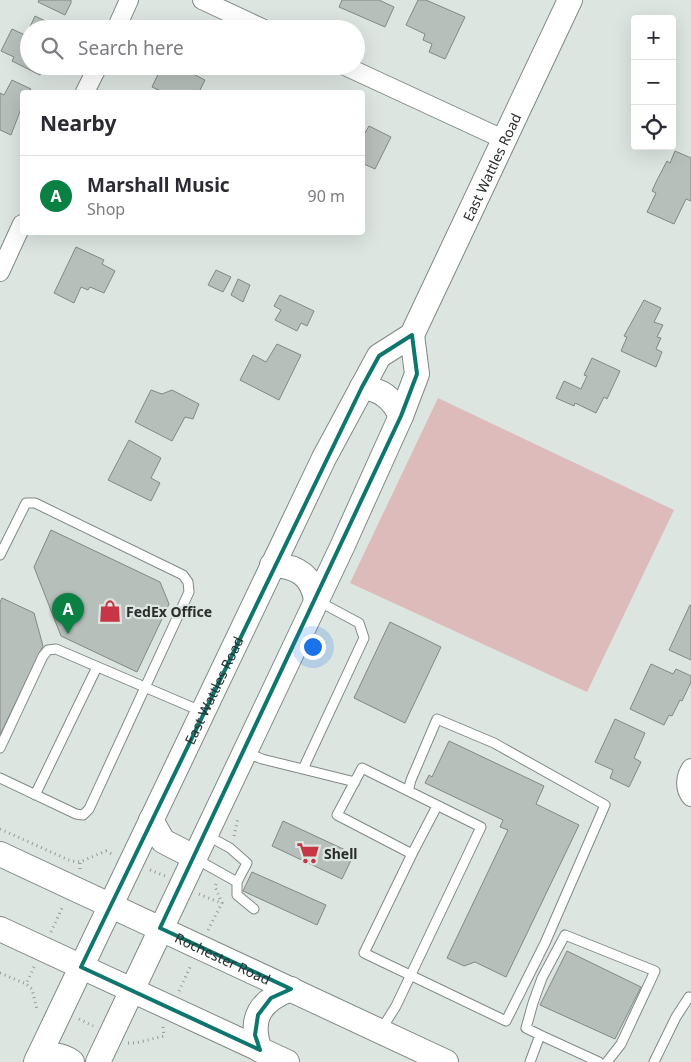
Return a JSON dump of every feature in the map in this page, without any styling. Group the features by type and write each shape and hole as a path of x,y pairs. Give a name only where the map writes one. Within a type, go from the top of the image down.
{"main road":[{"name":"East Wattles Road","path":"37,1060 272,565 379,356 412,335 506,140 570,0"},
{"path":"98,1062 245,752 400,416 417,374 412,335"},
{"path":"362,387 383,393 396,406 400,416"},
{"path":"272,565 292,567 301,571 314,588 316,600"},
{"path":"151,820 163,841 194,858"},
{"name":"Rochester Road","path":"0,854 446,1062"},
{"path":"0,929 286,1062"},
{"path":"260,1050 254,1034 258,1015 271,998 291,989"},
{"path":"37,1060 55,1055 64,1056 72,1062"}],"street":[{"path":"120,20 129,0"},
{"path":"202,0 245,20"},
{"path":"86,90 94,75"},
{"path":"364,75 506,140"},
{"path":"0,272 20,228"},
{"path":"691,768 686,782 688,793 691,797"}],"lane":[{"path":"0,555 26,503 35,504 183,575 188,582 189,592 89,809 83,815 76,814 0,778"},
{"path":"303,769 364,638 359,623 316,600"},
{"path":"0,748 43,656 48,650 56,649 203,712"},
{"path":"35,795 97,667"},
{"path":"408,791 437,719 494,743 605,805 545,943 506,1021 364,953 437,806"},
{"path":"245,752 355,782"},
{"path":"380,1032 396,1006 481,827 362,768 337,815 412,854"},
{"path":"205,834 230,848 247,863 237,882 237,895 254,909"},
{"path":"194,858 237,882"},
{"path":"598,1062 526,1028 532,1003 542,978 565,934 655,971 622,1044 607,1062"},
{"path":"654,1062 676,1017 689,997"},
{"path":"530,1062 540,1035"}],"path":[{"path":"0,829 71,861 80,862 106,851 111,854"},
{"path":"80,862 80,871"},
{"path":"142,866 171,880"},
{"path":"194,891 222,903"},
{"path":"50,935 64,903"},
{"path":"178,994 192,963"},
{"path":"0,972 26,984 32,989 38,1016"},
{"path":"26,984 31,975"},
{"path":"70,1015 100,1029"},
{"path":"129,1043 164,1036 162,1028"}],"highlighted area":[{"path":"412,335 417,374 401,416 160,928 291,989 271,998 258,1015 255,1035 260,1050 81,967 362,387 379,356"}],"shaded area":[{"path":"438,398 674,510 587,692 350,583"}],"building":[{"path":"39,0 71,0 71,3 65,15 38,2"},
{"path":"342,0 379,0 394,7 385,27 339,7"},
{"path":"418,0 426,0 465,17 445,59 429,52 432,44 423,40 425,34 406,25"},
{"path":"35,16 43,20 33,20"},
{"path":"12,29 20,33 20,65 12,61 14,57 1,51"},
{"path":"158,75 195,75 205,80 200,90 159,90 152,87"},
{"path":"12,80 31,89 20,90 20,111 11,135 0,130 0,93 4,95"},
{"path":"369,126 391,137 375,169 365,164 365,133"},
{"path":"675,151 691,158 691,201 686,199 674,224 647,212 656,193 652,191 657,180 667,161 670,163"},
{"path":"76,247 104,260 102,264 115,271 104,293 90,287 88,290 81,287 74,303 54,293"},
{"path":"216,270 231,277 223,292 208,285"},
{"path":"238,279 250,285 243,302 231,295"},
{"path":"280,295 314,311 307,326 301,323 297,331 275,320 281,310 274,306"},
{"path":"644,300 661,308 654,322 663,325 657,337 661,338 656,349 662,352 656,367 621,351 627,337 624,336"},
{"path":"277,344 301,355 279,400 240,380 253,355 266,362"},
{"path":"592,358 620,371 607,399 604,397 596,413 575,403 574,406 556,398 564,381 581,389 587,376 584,375"},
{"path":"151,390 162,394 172,390 199,404 193,419 185,417 172,441 135,422"},
{"path":"129,440 161,458 151,478 160,483 151,501 108,480"},
{"path":"51,530 160,582 169,604 137,672 61,636 34,567"},
{"path":"2,598 34,613 43,646 0,735 0,602"},
{"path":"691,605 691,660 669,650"},
{"path":"390,622 441,647 405,723 354,698"},
{"path":"651,664 673,674 676,669 691,676 691,682 682,701 680,700 672,716 669,715 664,725 630,709"},
{"path":"615,719 645,733 634,758 641,762 629,787 610,778 613,770 595,762"},
{"path":"449,741 544,786 536,804 579,825 506,977 475,962 464,966 447,958 508,830 500,827 503,820 425,783 429,775 432,777"},
{"path":"283,821 354,854 342,879 272,846"},
{"path":"252,872 326,905 317,925 243,891"},
{"path":"567,951 641,987 615,1039 540,1005"}],"place":[{"name":"FedEx Office","path":"110,611"},
{"name":"Marshall Music","path":"68,634"},
{"name":"Shell","path":"308,853"}]}
